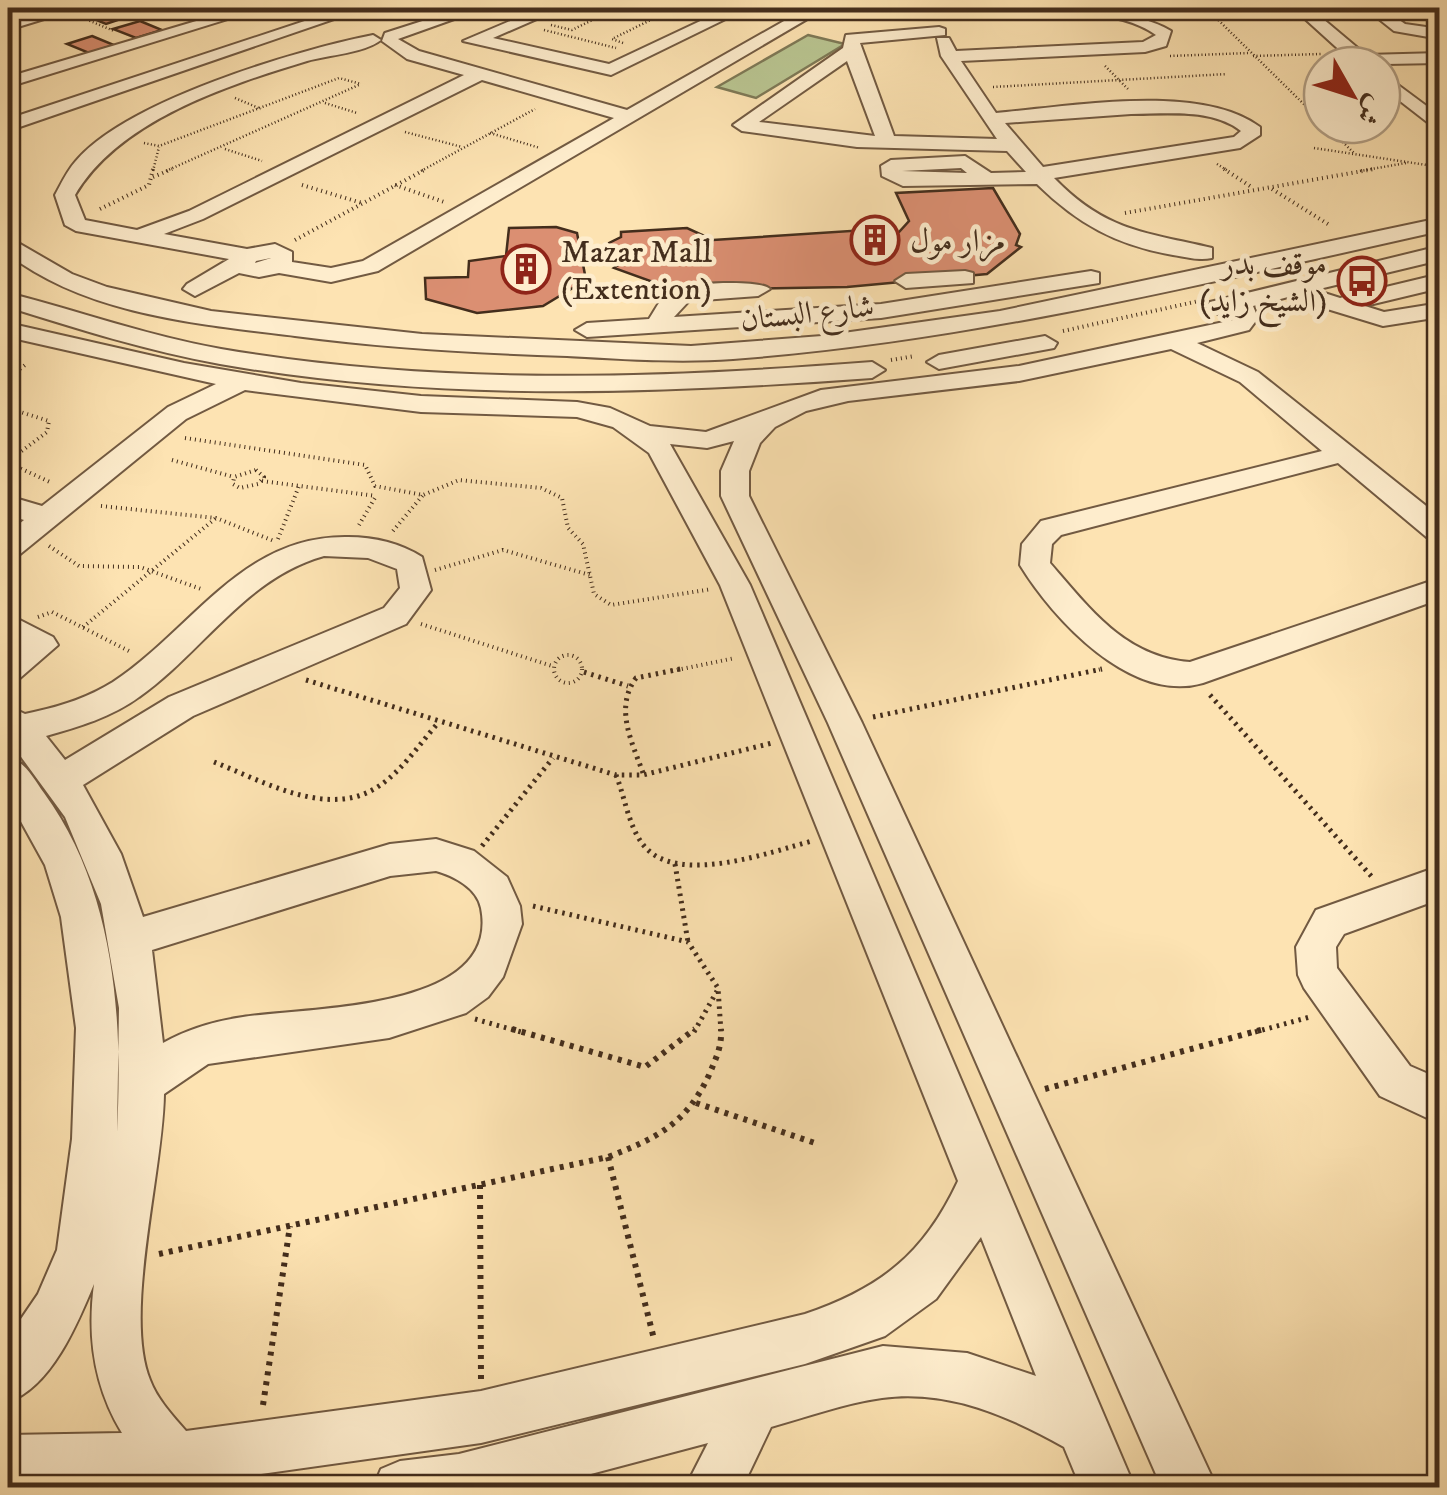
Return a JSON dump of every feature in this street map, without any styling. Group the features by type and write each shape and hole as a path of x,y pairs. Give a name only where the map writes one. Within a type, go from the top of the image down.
{"street":[{"path":"8,17 43,8"},
{"path":"8,82 255,8"},
{"path":"8,110 322,8"},
{"path":"8,125 358,8"},
{"path":"94,128 300,52 385,39 477,8"},
{"path":"426,57 554,8"},
{"path":"476,40 602,71 619,69 740,8"},
{"path":"44,185 52,209 70,222 94,230 220,249 317,274 358,270 818,8"},
{"path":"949,56 1145,48 1160,42 1165,34 1146,18 1102,10 932,8 949,56 990,120 1042,176 1102,226 1212,251 1275,260"},
{"path":"1374,8 1400,28 1440,34"},
{"path":"8,25 68,9"},
{"path":"1292,9 1323,45"},
{"path":"1292,9 1341,45"},
{"path":"939,32 856,37 851,50 742,124 886,143 1012,146"},
{"path":"385,39 426,57 631,117"},
{"path":"851,50 886,143"},
{"path":"1402,61 1440,58"},
{"path":"138,236 291,176 489,76"},
{"path":"1402,95 1440,92"},
{"path":"1402,103 1440,126"},
{"path":"1402,107 1440,143"},
{"path":"988,179 1042,176 1240,142 1252,131 1248,122 1216,109 990,120"},
{"path":"220,249 215,238 224,221 291,176"},
{"path":"260,261 187,288 278,317 578,331 880,311 1094,278 1440,204"},
{"name":"شارع البستان","path":"8,244 60,277 200,315 278,317 370,339 610,351 729,352 902,335 1076,304 1440,224"},
{"path":"1076,304 1107,255 1102,226"},
{"path":"1212,356 1243,325 1292,290 1440,253"},
{"path":"244,291 260,261"},
{"path":"60,277 96,271 128,276"},
{"path":"1348,308 1440,271"},
{"path":"906,281 975,277 1014,291"},
{"path":"1348,308 1440,282"},
{"path":"657,326 672,301 683,294 758,289"},
{"path":"1292,290 1348,308 1404,319 1440,310"},
{"path":"1348,308 1440,290"},
{"name":"شارع البستان","path":"8,300 153,353 288,365 412,392 741,381 865,382 1066,338"},
{"path":"1348,308 1440,300"},
{"path":"1103,331 1243,325"},
{"path":"8,330 153,353 238,383 412,392 580,410 648,434 708,440 762,424 806,402 865,382 989,379 1243,325"},
{"path":"1243,325 1275,377 1440,508"},
{"path":"1174,340 1250,377 1440,534"},
{"path":"610,351 640,364 641,375 629,386"},
{"path":"729,352 724,369 741,381"},
{"path":"8,548 35,511 152,413 161,396 153,353"},
{"path":"35,511 177,413 238,383"},
{"path":"762,424 735,462 734,496 850,734 1190,1488"},
{"path":"648,434 681,486 734,586 1108,1488"},
{"path":"1342,454 1051,528 1038,538 1033,551 1036,565 1109,649 1130,663 1171,674 1191,674 1440,588"},
{"path":"681,486 700,475 733,480"},
{"path":"8,1378 50,1318 77,1266 96,1142 98,1036 88,946 85,864 63,781 14,724 96,707 156,664 272,553 320,546 362,547 410,564 417,577 416,590 395,616 152,719 63,781"},
{"path":"8,669 42,645 18,624"},
{"path":"803,746 850,734"},
{"path":"8,772 44,825 85,864 130,939 140,1007 143,1084 137,1167 115,1317 121,1372 142,1420 176,1459"},
{"path":"130,939 390,860 432,854 468,864 487,879 500,898 504,922 495,956 470,986 434,1008 212,1042 174,1060 143,1084"},
{"path":"1440,882 1330,922 1318,936 1313,954 1318,975 1395,1081 1440,1102"},
{"path":"8,1462 176,1459 481,1418 806,1338 867,1318 919,1282 958,1234 982,1180"},
{"path":"806,1338 818,1391"},
{"path":"400,1488 459,1481 883,1372 950,1372 1019,1392 1086,1430"},
{"path":"712,1488 742,1436 749,1407"}],"path":[{"path":"522,21 569,30 619,8 658,16"},
{"path":"652,53 612,39 675,8"},
{"path":"1206,8 1302,101"},
{"path":"68,9 145,43"},
{"path":"1210,12 1292,9"},
{"path":"522,21 652,53"},
{"path":"1089,51 1150,110"},
{"path":"1158,57 1302,58"},
{"path":"970,88 1227,74"},
{"path":"70,222 137,193 154,177 362,84 339,78 159,146 154,177"},
{"path":"260,261 558,97"},
{"path":"322,102 464,148"},
{"path":"490,133 563,154"},
{"path":"1346,145 1356,155"},
{"path":"222,148 362,203"},
{"path":"1314,148 1440,168"},
{"path":"1212,160 1256,190"},
{"path":"1102,226 1270,187 1406,162"},
{"path":"395,186 468,210"},
{"path":"1270,187 1330,226"},
{"path":"8,378 25,365"},
{"path":"8,408 49,421 51,426 11,464 66,562 84,570 131,566 152,570 227,599"},
{"path":"152,433 365,464 380,489"},
{"path":"172,460 234,477 256,470 263,474 262,481"},
{"path":"234,477 233,484 240,488 262,481 376,496"},
{"path":"362,547 424,495 459,480 553,492 562,498 568,528 583,544 594,594 611,604 734,586"},
{"path":"35,511 216,518 272,553 299,486"},
{"path":"380,489 424,495"},
{"path":"362,547 380,489"},
{"path":"82,627 216,518"},
{"path":"417,577 503,550 590,576"},
{"path":"18,624 52,612 156,664"},
{"path":"395,616 552,666"},
{"path":"643,775 623,706 628,686 636,678 763,653"},
{"path":"574,657 583,663 584,672 575,680 562,681 552,675 552,666 560,658 574,657"},
{"path":"850,734 1130,663"},
{"path":"268,668 616,776 643,775 803,746"},
{"path":"584,672 628,686"},
{"path":"1191,674 1393,900"},
{"path":"214,762 329,802 355,798 379,786 439,722"},
{"path":"468,864 553,758"},
{"path":"616,776 646,848 675,864 709,865 839,835"},
{"path":"122,1262 608,1157 658,1137 696,1102 722,1046 718,988 688,942 675,864"},
{"path":"500,898 688,942"},
{"path":"434,1008 645,1067 692,1035 718,988"},
{"path":"1012,1098 1342,1008"},
{"path":"696,1102 816,1143"},
{"path":"608,1157 663,1375"},
{"path":"480,1185 481,1418"},
{"path":"264,1406 290,1226"}],"green space":[{"path":"808,35 845,44 756,98 717,87"}],"building":[{"path":"108,8 130,16 106,24 84,15"},
{"path":"140,21 162,30 136,38 113,29"},
{"path":"92,36 114,45 89,53 67,44"},
{"name":"مزار مول","path":"993,188 1020,234 1016,245 1021,247 987,274 847,287 675,290 614,268 621,263 609,253 609,243 621,237 621,232 687,228 713,240 881,229 882,233 899,232 909,221 896,193"},
{"name":"Mazar Mall (Extention)","path":"556,227 577,233 586,280 543,306 477,313 426,299 425,278 468,277 469,261 506,256 509,228"}],"place":[{"name":"مزار مول","path":"875,240"},
{"name":"Mazar Mall (Extention)","path":"526,269"},
{"name":"موقف بدر (الشيخ زايد)","path":"1362,281"}]}
